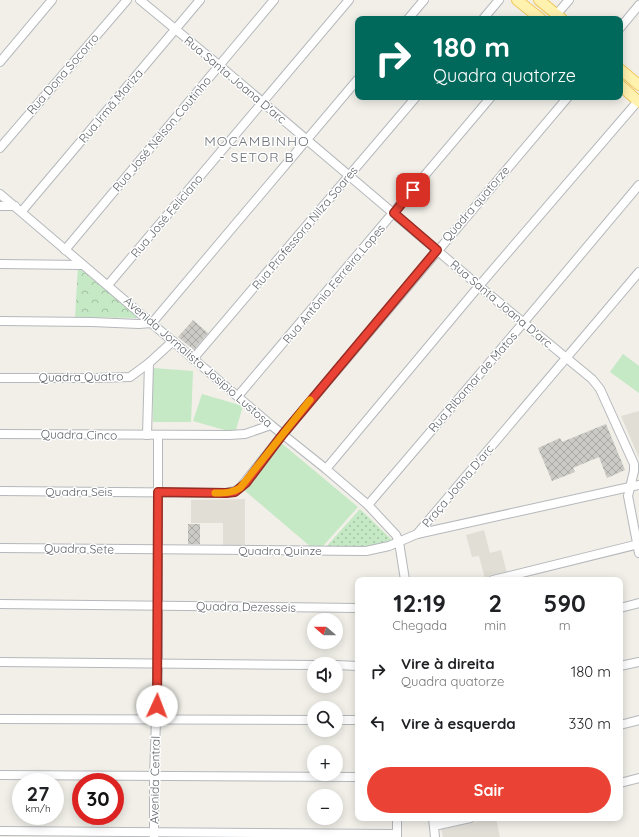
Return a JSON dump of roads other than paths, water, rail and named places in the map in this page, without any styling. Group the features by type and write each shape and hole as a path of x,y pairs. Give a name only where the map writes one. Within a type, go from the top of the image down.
{"main road":[{"path":"517,0 537,16"},
{"path":"539,0 558,16"},
{"path":"623,73 639,85"},
{"path":"623,88 638,102"}],"street":[{"path":"0,62 52,0"},
{"name":"Rua Dona Socorro","path":"0,148 127,0"},
{"name":"Rua Santa Joana D'arc","path":"140,0 220,66 349,177 592,379 600,389 633,462 634,471 628,496 638,547"},
{"name":"Rua Irmã Mariza","path":"18,209 200,0"},
{"name":"Rua José Nelson Coutinho","path":"65,250 274,0"},
{"name":"Rua José Feliciano","path":"108,285 349,0"},
{"path":"411,16 424,0"},
{"path":"486,16 499,0"},
{"path":"560,16 569,0"},
{"path":"623,24 639,5"},
{"path":"0,321 152,323 355,83"},
{"name":"Rua Professora Nilza Soares","path":"194,358 413,100"},
{"name":"Rua Antônio Ferreira Lopes","path":"238,396 488,100"},
{"name":"Quadra quatorze","path":"158,492 226,493 235,492 246,483 283,434 437,250 565,100"},
{"path":"326,469 479,286 638,102"},
{"name":"Rua Ribamar de Matos","path":"368,506 639,185"},
{"name":"Avenida Jornalista Josípio Lustosa","path":"0,194 271,425 326,469 368,506 396,535 400,542"},
{"path":"0,206 18,209"},
{"path":"0,264 82,265"},
{"name":"Praça Joana D'arc","path":"417,534 639,272"},
{"name":"Quadra Quatro","path":"0,378 128,377 134,375 149,363 173,341"},
{"path":"148,435 149,363"},
{"path":"158,436 228,436 245,434 271,425"},
{"name":"Quadra Cinco","path":"0,434 158,436"},
{"name":"Avenida Central","path":"154,834 154,776 158,664 158,436"},
{"name":"Praça Joana D'arc","path":"417,534 639,485"},
{"name":"Quadra Seis","path":"0,491 158,492"},
{"name":"Quadra Quinze","path":"158,550 366,551 379,550 417,534"},
{"path":"400,542 405,577"},
{"path":"506,577 638,547"},
{"name":"Quadra Sete","path":"0,548 158,550"},
{"name":"Quadra Dezesseis","path":"0,604 355,608"},
{"path":"623,607 639,604"},
{"path":"0,662 307,665"},
{"path":"623,665 639,662"},
{"path":"343,665 355,666"},
{"path":"0,719 307,720"},
{"path":"343,720 355,720"},
{"path":"623,724 639,720"},
{"path":"0,775 355,777"},
{"path":"623,782 639,778"},
{"path":"0,831 154,834 397,835 397,821"},
{"path":"433,822 435,837"}],"district":[{"name":"MOCAMBINHO - SETOR B","path":"257,150"}]}
